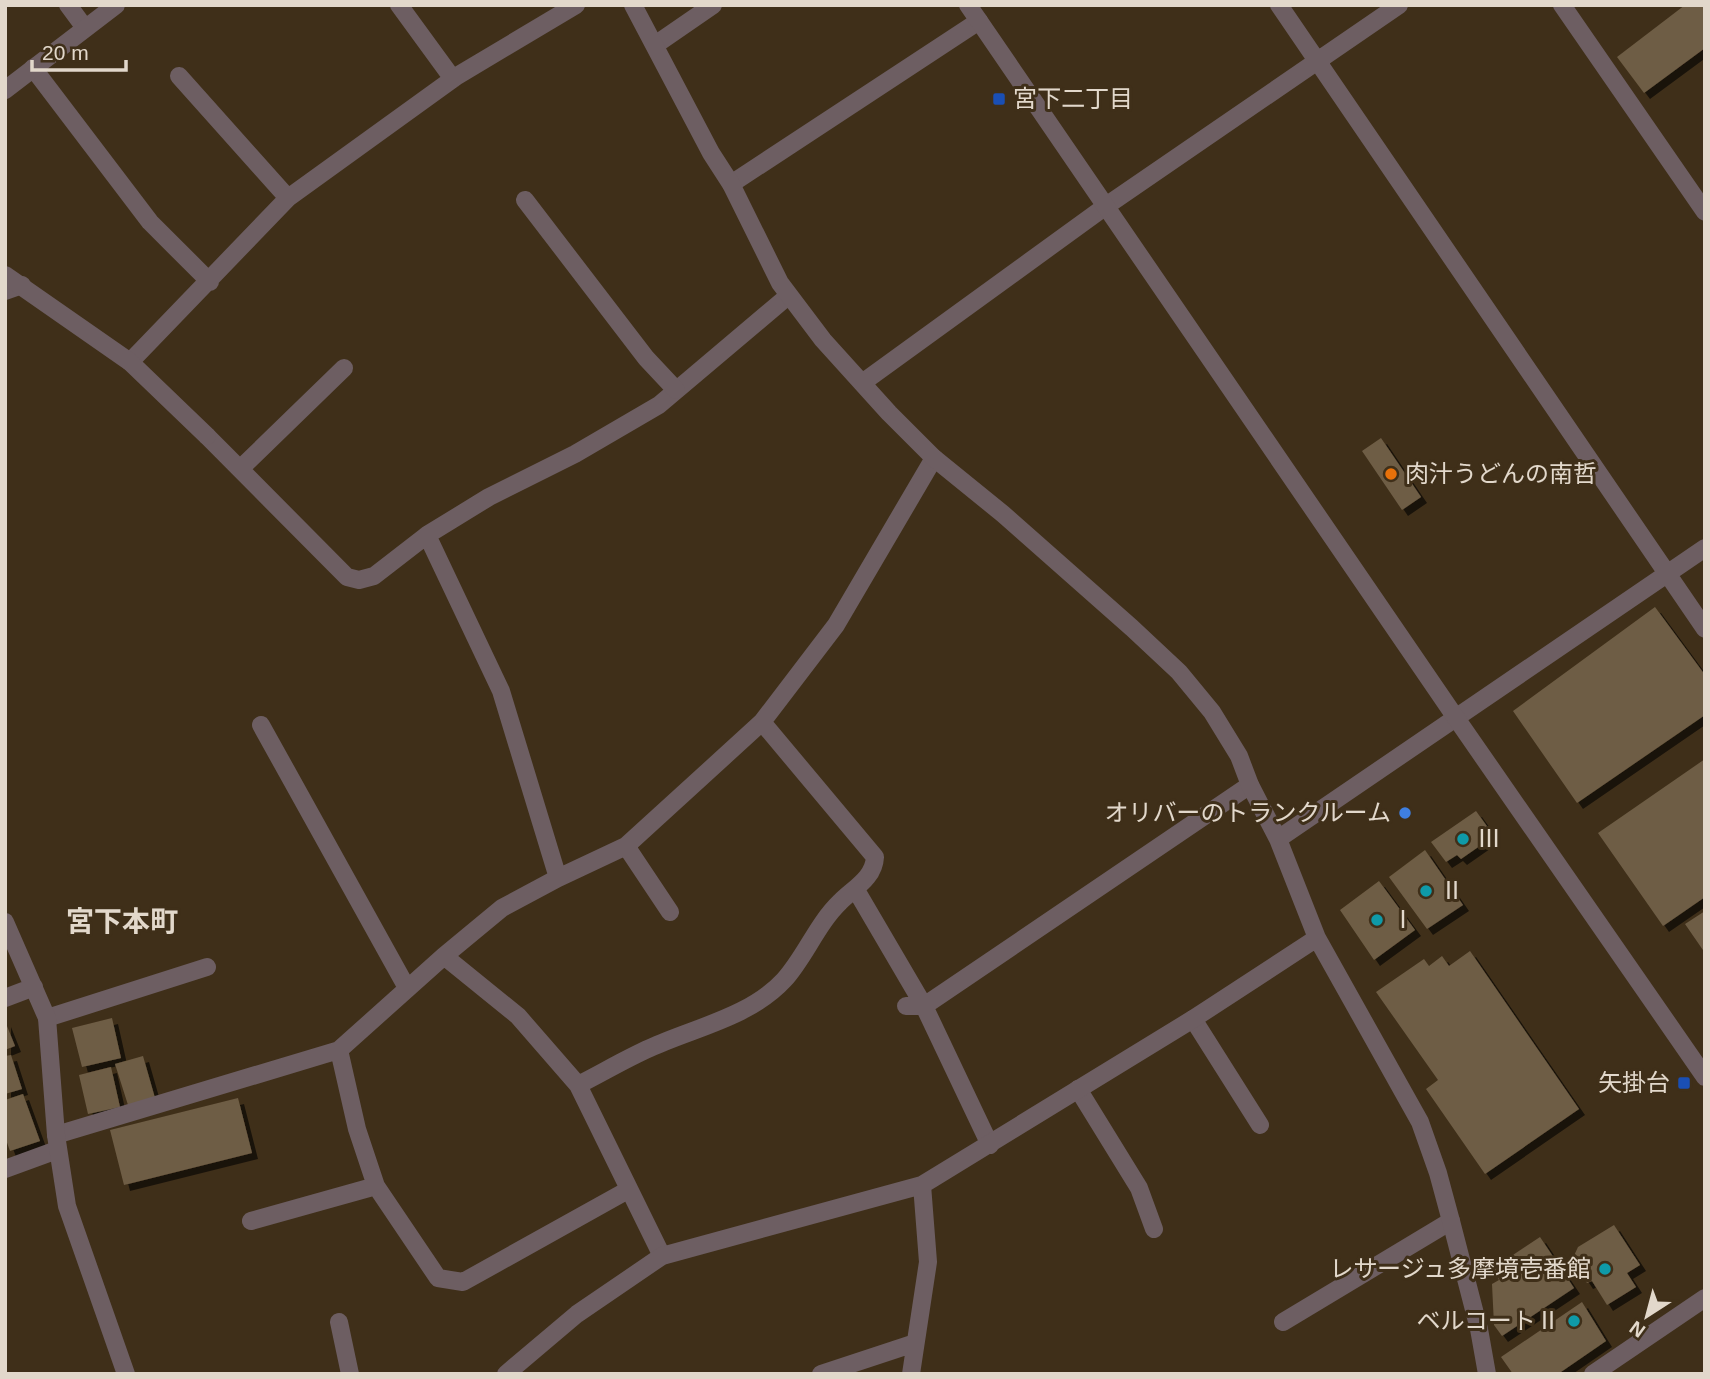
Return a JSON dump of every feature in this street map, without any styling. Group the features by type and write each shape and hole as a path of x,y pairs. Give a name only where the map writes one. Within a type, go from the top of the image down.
{"street":[{"path":"68,5 85,27"},
{"path":"5,90 116,5"},
{"path":"400,5 453,79"},
{"path":"130,362 288,198 453,79 576,5"},
{"path":"633,5 711,153 731,184 788,296 823,340 934,458 1012,522 1179,672 1212,712 1239,757 1278,839 1317,938 1420,1122 1451,1221 1479,1329 1487,1374"},
{"path":"655,45 713,5"},
{"path":"968,5 1705,1077"},
{"path":"1279,5 1705,629"},
{"path":"862,383 1106,206 1399,5"},
{"path":"1562,5 1705,212"},
{"path":"731,184 979,21"},
{"path":"33,68 150,222 209,282"},
{"path":"179,76 288,198"},
{"path":"525,200 646,358 676,390"},
{"path":"5,275 14,288 130,362 241,468 347,577 359,580 374,576 427,535 489,496 575,454 659,405 788,296"},
{"path":"241,468 344,368"},
{"path":"5,1169 57,1143 339,1050 502,908 626,846 762,722 836,625 934,458"},
{"path":"427,535 501,691 558,878"},
{"path":"1278,839 1705,548"},
{"path":"578,1085 650,1048 729,1017 758,1001 783,981 839,902 856,890 875,867 875,857 762,722"},
{"path":"261,725 407,988"},
{"path":"915,1006 1250,785"},
{"path":"626,846 670,912"},
{"path":"856,890 990,1145"},
{"path":"5,922 47,1018 57,1143 67,1206 125,1374"},
{"path":"506,1374 577,1314 662,1256 922,1185 1193,1019 1317,938"},
{"path":"444,956 518,1016 578,1085 662,1256"},
{"path":"47,1018 207,967"},
{"path":"5,998 34,987"},
{"path":"1193,1019 1260,1125"},
{"path":"339,1050 357,1129 376,1186 438,1278 463,1282 628,1190"},
{"path":"1079,1089 1139,1188 1154,1229"},
{"path":"911,1374 928,1262 922,1185"},
{"path":"251,1222 376,1186"},
{"path":"1283,1322 1451,1221"},
{"path":"1595,1373 1705,1298"},
{"path":"339,1322 350,1374"},
{"path":"821,1374 915,1343"}],"building":[{"path":"1685,5 1705,5 1705,48 1644,93 1617,57"},
{"name":"肉汁うどんの南哲","path":"1381,438 1421,497 1402,510 1362,451"},
{"path":"1655,607 1705,675 1705,715 1577,803 1513,711"},
{"path":"1705,759 1705,897 1663,926 1598,833"},
{"name":"Ⅲ","path":"1476,811 1494,836 1461,859 1457,855 1446,862 1431,842"},
{"name":"Ⅱ","path":"1425,850 1463,905 1427,929 1389,877"},
{"name":"Ⅰ","path":"1379,881 1415,930 1374,960 1340,910"},
{"path":"1705,911 1705,953 1685,924"},
{"path":"1470,951 1579,1109 1485,1174 1426,1089 1438,1080 1376,992 1424,959 1429,966 1442,956 1449,966"},
{"path":"112,1018 121,1058 82,1067 72,1028"},
{"path":"5,1021 15,1046 5,1050"},
{"path":"11,1055 22,1089 5,1094 5,1056"},
{"path":"143,1056 155,1098 128,1105 115,1064"},
{"path":"111,1067 120,1107 88,1114 79,1075"},
{"path":"23,1094 40,1141 10,1151 5,1137 5,1100"},
{"path":"238,1098 252,1153 124,1185 110,1130"},
{"name":"レサージュ多摩境壱番館","path":"1614,1225 1640,1265 1627,1273 1636,1287 1607,1305 1592,1281 1587,1283 1572,1260 1578,1247"},
{"path":"1540,1237 1574,1288 1502,1336 1494,1325 1492,1284 1499,1280 1492,1269"},
{"name":"ベルコートⅡ","path":"1582,1302 1606,1341 1558,1374 1513,1374 1501,1357"}],"place":[{"name":"宮下二丁目","path":"999,99"},
{"name":"肉汁うどんの南哲","path":"1391,474"},
{"name":"オリバーのトランクルーム","path":"1405,813"},
{"name":"Ⅲ","path":"1463,839"},
{"name":"Ⅱ","path":"1426,891"},
{"name":"Ⅰ","path":"1377,920"},
{"name":"矢掛台","path":"1684,1083"},
{"name":"レサージュ多摩境壱番館","path":"1605,1269"},
{"name":"ベルコートⅡ","path":"1574,1321"}],"district":[{"name":"宮下本町","path":"122,921"}]}
